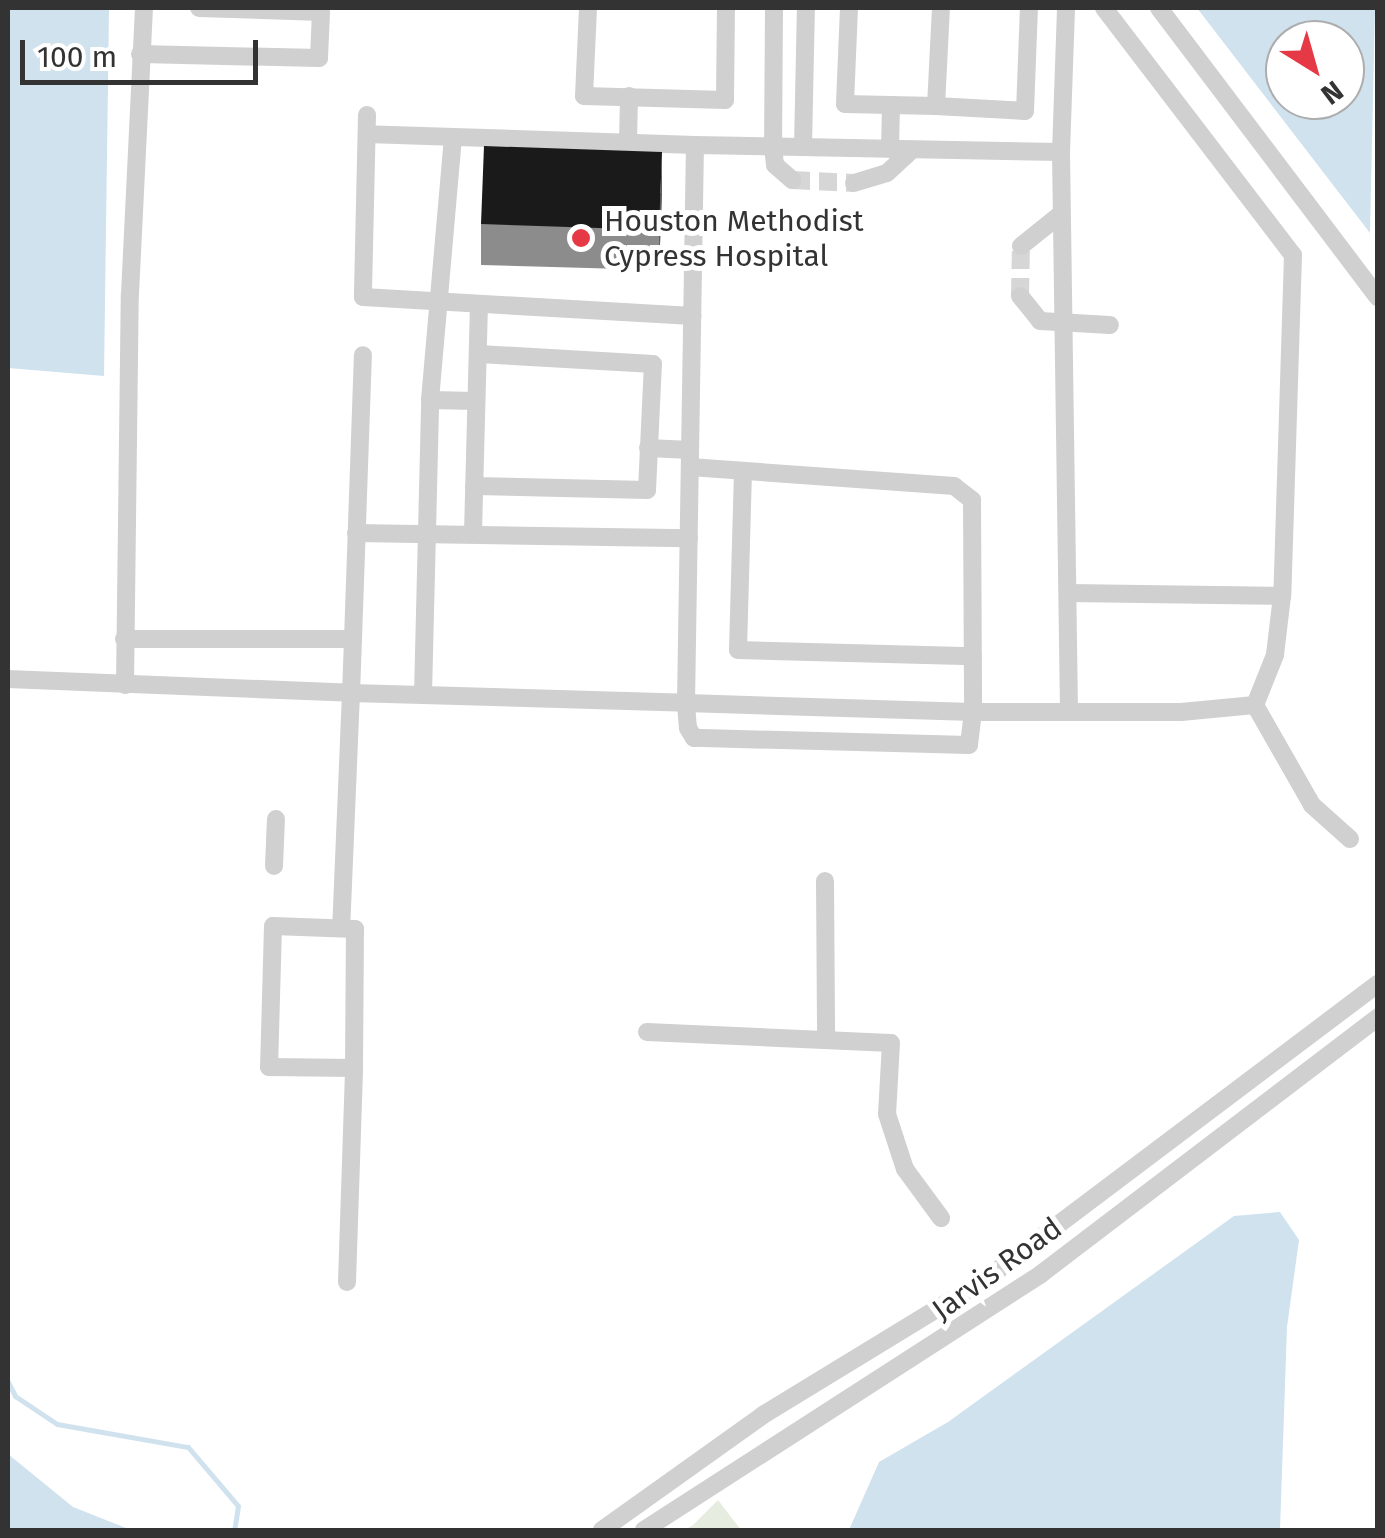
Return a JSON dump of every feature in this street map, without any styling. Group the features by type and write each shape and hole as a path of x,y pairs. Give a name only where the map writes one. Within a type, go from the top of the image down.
{"street":[{"path":"125,685 144,8"},
{"path":"140,54 320,58 321,12 199,8"},
{"path":"588,8 584,96 726,100 726,8"},
{"path":"774,8 773,146 775,164 792,180"},
{"path":"803,148 806,8"},
{"path":"849,8 845,104 1025,111 1030,8"},
{"path":"936,106 941,8"},
{"path":"1066,8 1061,214 1069,712"},
{"path":"1104,8 1293,255 1282,596 1275,655 1255,705"},
{"path":"1159,8 1378,298"},
{"path":"628,96 633,143 630,166"},
{"path":"890,149 891,105"},
{"path":"692,316 362,297 367,124 453,137 695,146 1061,152"},
{"path":"423,695 430,400 453,137"},
{"path":"521,139 538,165"},
{"path":"648,448 690,459 743,472 954,486 972,500 973,712 969,745 963,749 694,738 686,703 689,538 690,459 692,316 695,146"},
{"path":"854,183 887,174 912,150"},
{"path":"1021,246 1061,214"},
{"path":"1020,296 1029,314 1062,324 1110,324"},
{"path":"472,533 479,304"},
{"path":"474,486 647,490 653,364 478,354"},
{"path":"341,927 363,355"},
{"path":"430,400 476,402"},
{"path":"743,472 738,650 973,656"},
{"path":"356,533 689,538"},
{"path":"1068,593 1282,596"},
{"path":"124,640 353,639"},
{"path":"8,680 973,712 1255,705"},
{"path":"1255,705 1312,805 1350,840"},
{"path":"274,866 276,819"},
{"path":"824,881 826,1039"},
{"path":"347,1282 354,1068 355,929 273,926 270,1067 354,1068"},
{"name":"Jarvis Road","path":"602,1530 763,1415 924,1322 1378,984"},
{"name":"Jarvis Road","path":"644,1530 682,1501 981,1316 1378,1017"},
{"path":"647,1032 892,1043 887,1114 905,1169 940,1218"},
{"path":"1271,1066 1287,1085"},
{"path":"668,1481 682,1501"}],"shaded area":[{"path":"718,1500 741,1530 685,1530 693,1525"}],"water":[{"path":"8,8 109,8 104,376 8,368"},
{"path":"1197,8 1375,8 1370,233 1283,120 1365,120 1365,20 1265,20 1265,96"},
{"path":"1280,1212 1299,1240 1287,1327 1280,1530 849,1530 879,1462 948,1422 1234,1216"},
{"path":"8,1454 73,1507 131,1530 8,1530"}],"building":[{"path":"484,146 662,152 659,230 481,224"}],"waterway":[{"path":"8,1382 15,1396 57,1424 188,1447 238,1506 234,1530"}],"tunnel":[{"path":"792,180 854,183"},
{"path":"1020,296 1021,246"}],"place":[{"name":"Houston Methodist Cypress Hospital","path":"581,238"}]}
